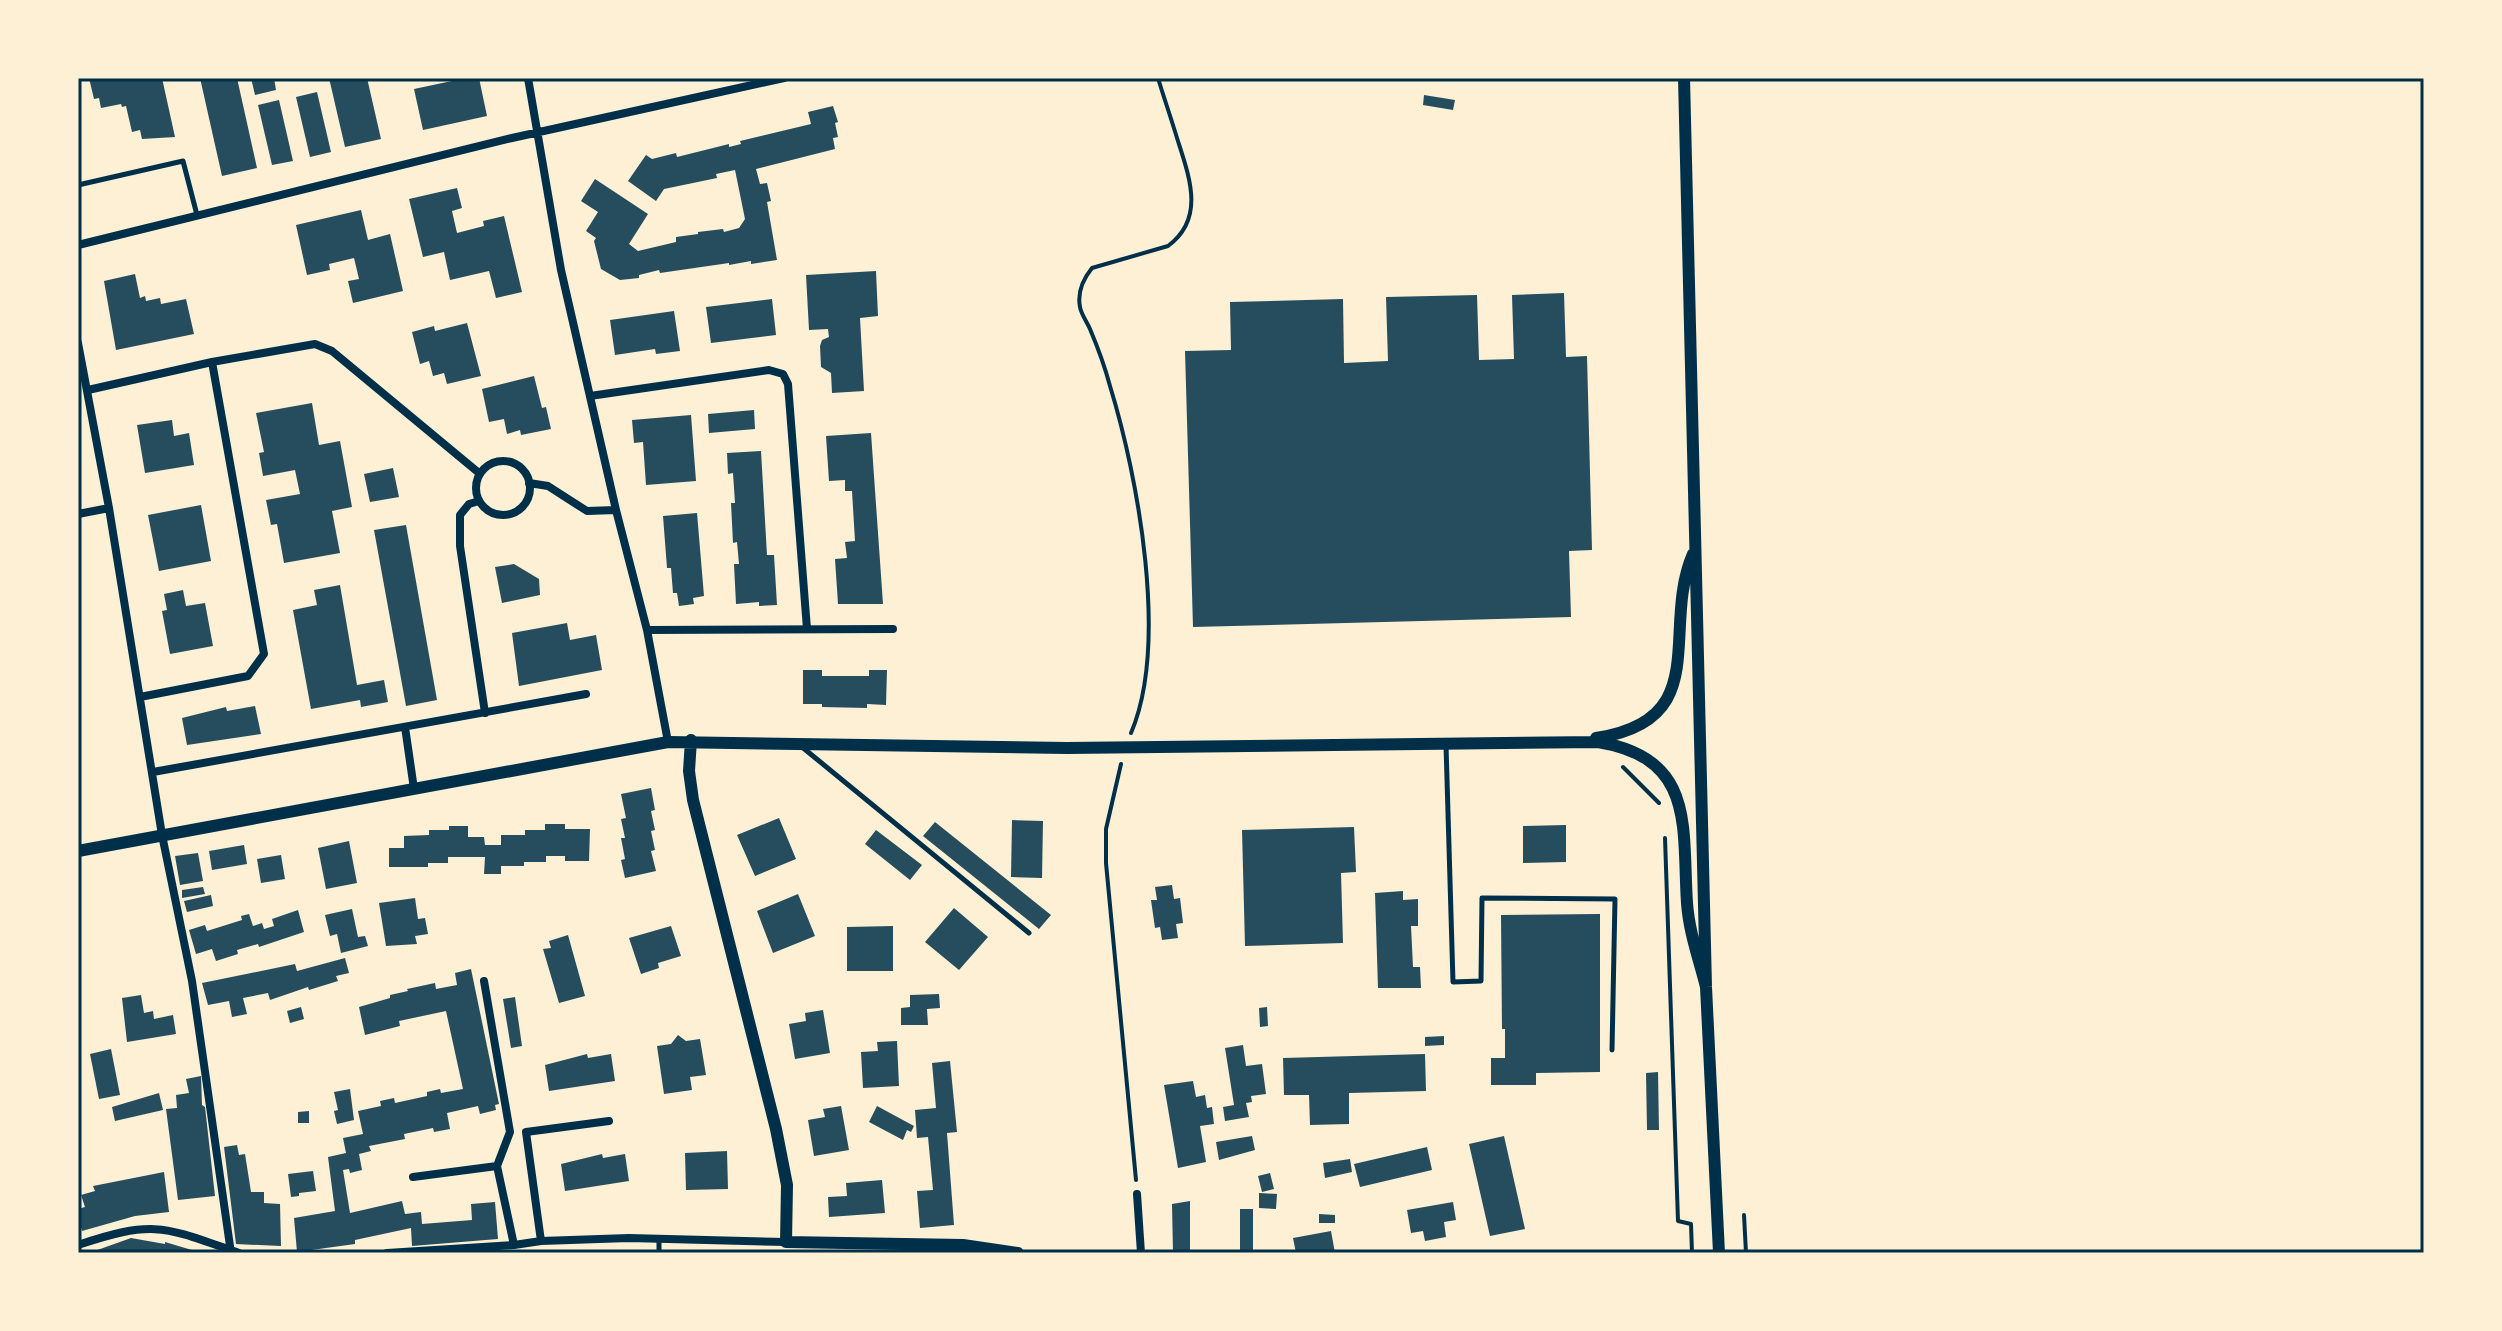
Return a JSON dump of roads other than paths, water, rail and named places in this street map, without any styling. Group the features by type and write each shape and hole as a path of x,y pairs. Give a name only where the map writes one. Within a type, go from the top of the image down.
{"street":[{"path":"528,78 561,270 647,630 668,742"},
{"path":"78,245 784,78"},
{"path":"1684,78 1706,987 1719,1253"},
{"path":"78,343 109,508 162,835 192,981 234,1252 177,1231 151,1227 118,1232 78,1245"},
{"path":"88,390 212,362 315,344 332,351 479,473"},
{"path":"140,697 248,676 264,654 212,362"},
{"path":"590,396 769,370 783,374 788,384 807,629"},
{"path":"501,461 514,463 524,471 529,483 528,498 519,510 505,515 490,512 479,501 475,487 479,473 489,464 501,461"},
{"path":"529,483 548,486 587,511 616,510"},
{"path":"479,501 469,504 460,515 460,546 485,713"},
{"path":"78,514 109,508"},
{"path":"78,851 691,740 1067,748 1446,744 1577,740 1604,736 1633,728 1666,701 1679,664 1681,588 1696,547"},
{"path":"647,630 893,629"},
{"path":"153,772 586,694"},
{"path":"405,727 414,789"},
{"path":"691,740 689,763 693,800 776,1129 787,1185 786,1242"},
{"path":"1577,740 1615,745 1644,757 1664,776 1679,800 1685,829 1689,920 1706,987"},
{"path":"484,981 510,1132 497,1166 514,1245"},
{"path":"541,1241 526,1132 609,1121"},
{"path":"413,1177 497,1166"},
{"path":"1137,1194 1141,1253"},
{"path":"391,1253 541,1241 659,1239 963,1245 1018,1253"}],"lane":[{"path":"78,185 183,161 197,215"},
{"path":"798,744 1029,933"},
{"path":"1446,744 1453,982 1481,981 1482,898 1615,899 1612,1050"},
{"path":"659,1239 659,1253"}]}
